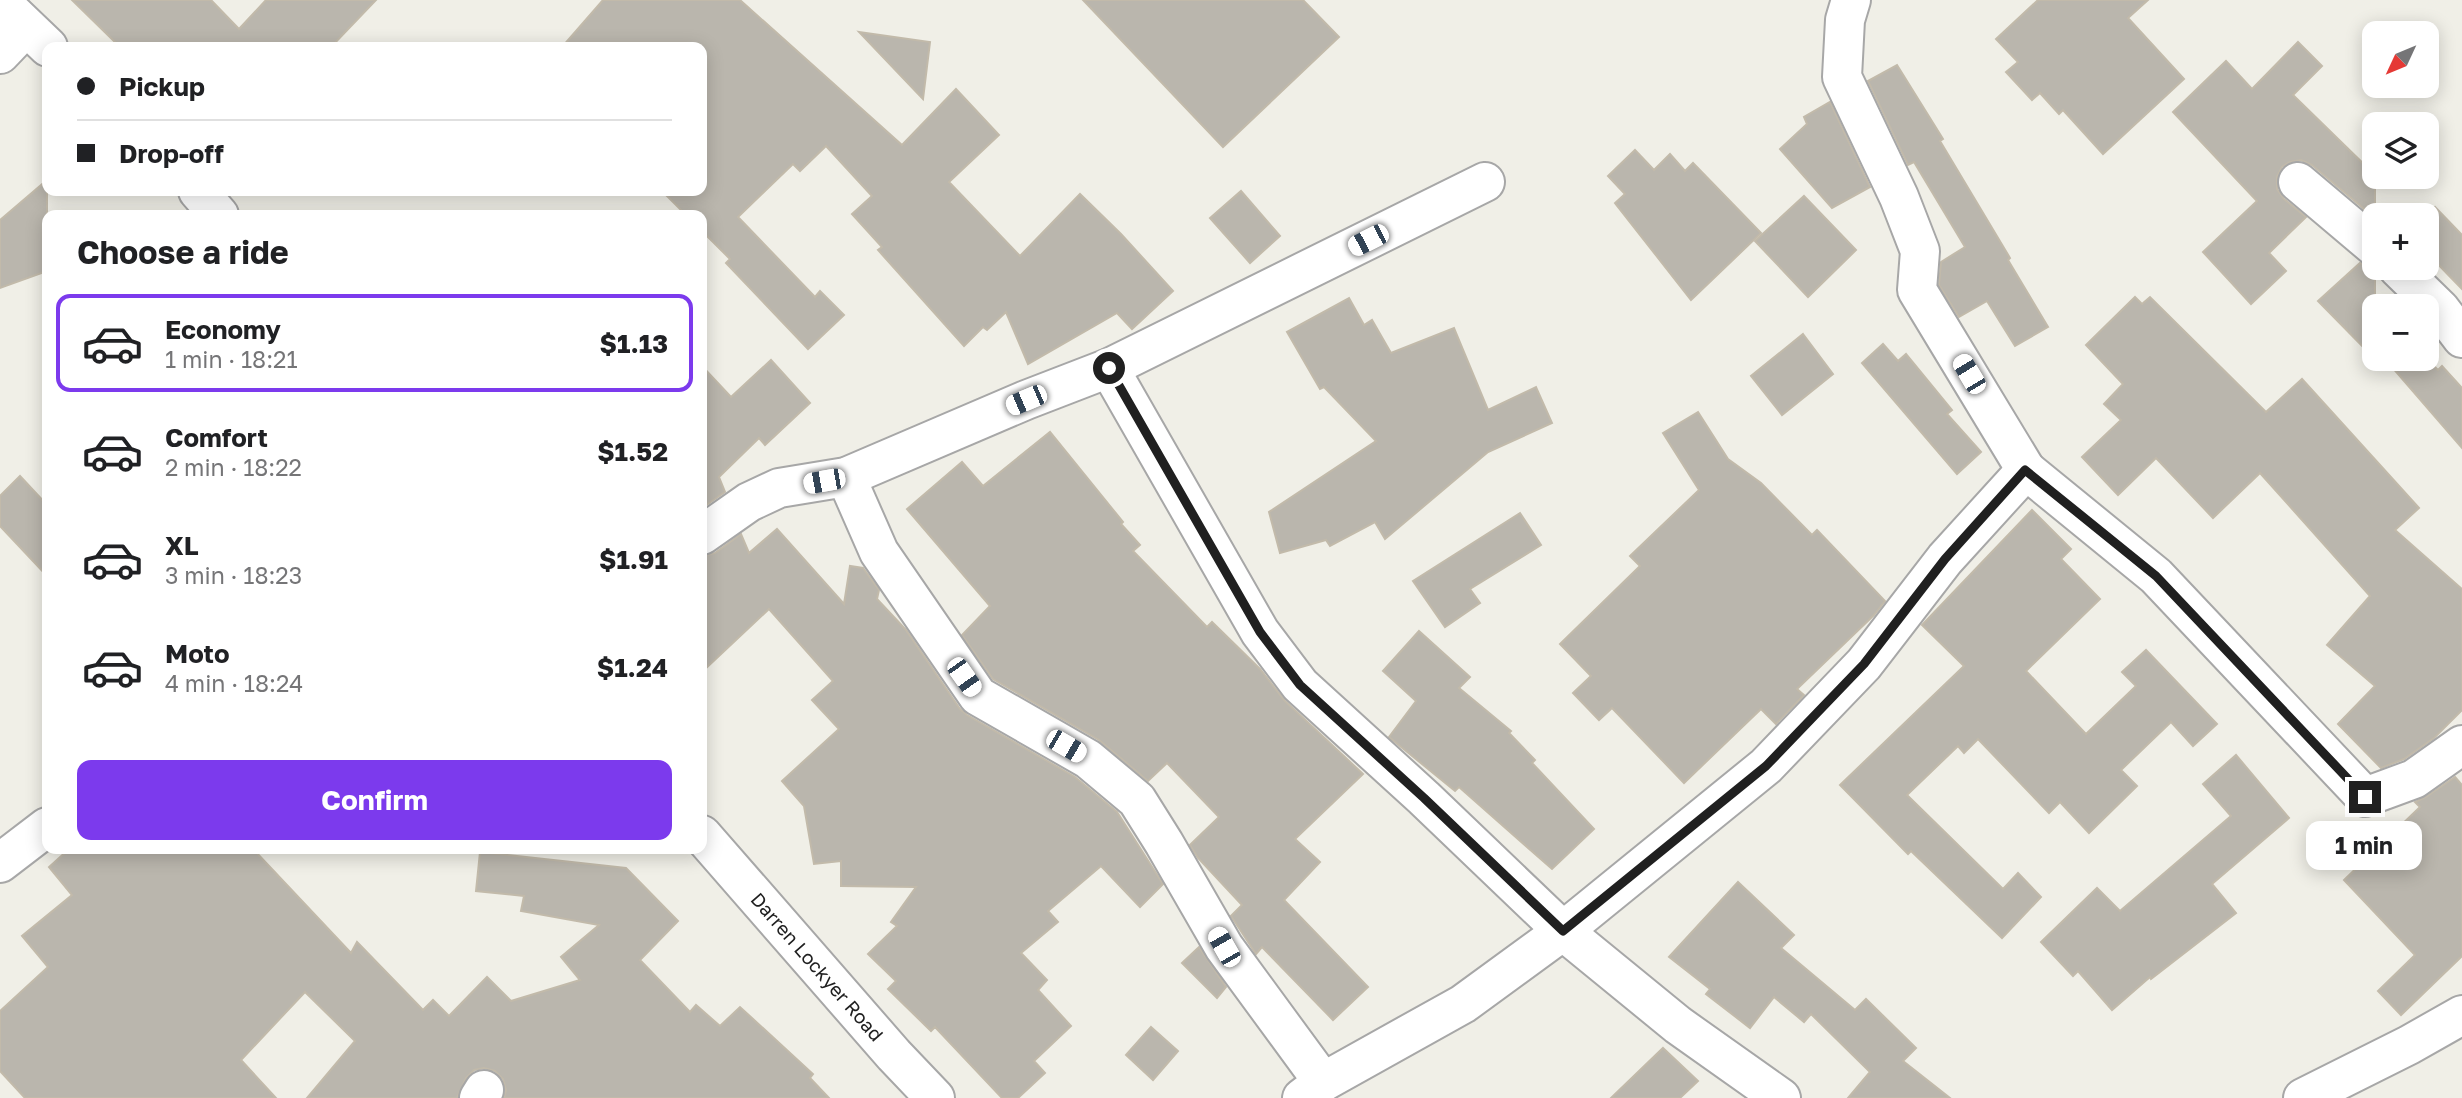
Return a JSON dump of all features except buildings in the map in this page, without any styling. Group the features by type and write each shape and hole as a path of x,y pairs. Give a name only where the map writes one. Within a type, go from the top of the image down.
{"street":[{"path":"1851,0 1845,20 1842,77 1899,197 1920,251 1917,290 2025,470 2156,576 2365,797 2414,779 2462,745"},
{"path":"707,531 748,502 779,488 846,477 1026,400 1109,368 1485,182"},
{"path":"2298,182 2362,236"},
{"path":"202,196 215,210"},
{"path":"2410,280 2440,309 2462,338"},
{"path":"1109,368 1260,632 1300,685 1424,798 1563,931 1678,1025 1781,1098"},
{"path":"846,477 879,552 978,696 1088,759 1137,800 1312,1090 1463,1004 1563,931 1766,766 1864,664 1945,559 2025,470"},
{"path":"0,863 42,831"},
{"name":"Darren Lockyer Road","path":"707,841 894,1055 935,1098"},
{"path":"2303,1098 2462,1015"}],"route":[{"path":"1109,368 1260,632 1300,685 1424,798 1563,931 1766,766 1864,664 1945,559 2025,470 2156,576 2365,797"}]}
